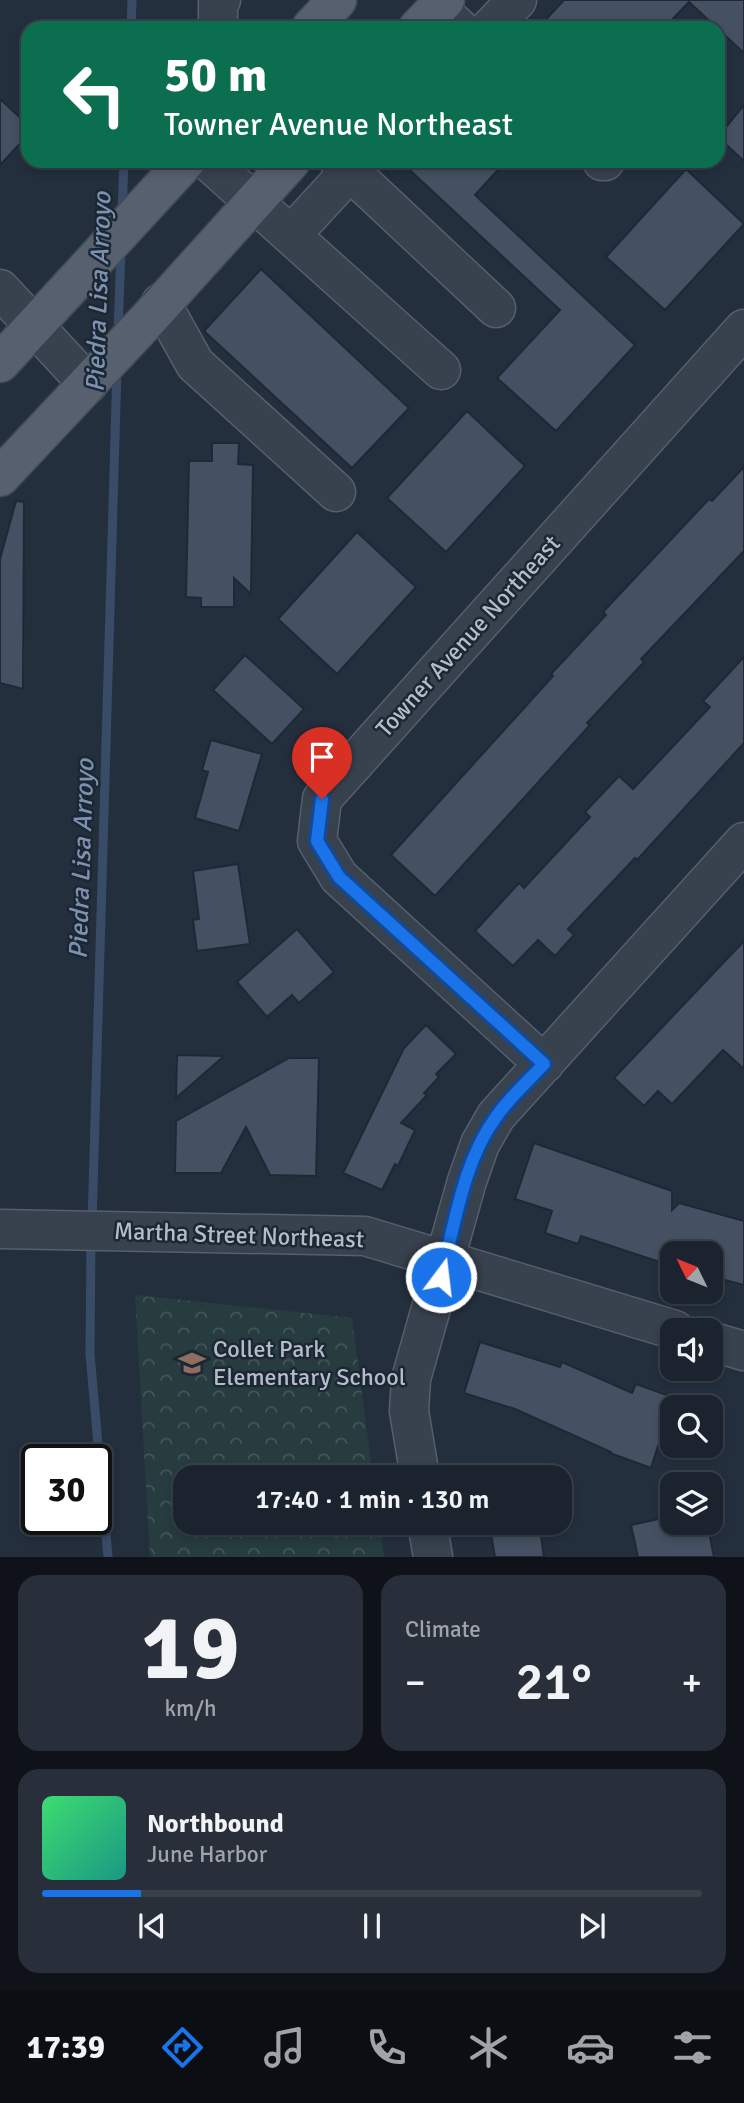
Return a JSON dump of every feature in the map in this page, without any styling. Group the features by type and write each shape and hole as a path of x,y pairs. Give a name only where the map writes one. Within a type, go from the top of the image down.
{"main road":[{"path":"318,21 337,0"},
{"path":"0,363 180,168"},
{"path":"0,477 284,168"}],"street":[{"path":"497,21 517,0"},
{"path":"216,168 441,370"},
{"path":"291,235 343,168"},
{"path":"347,168 496,308"},
{"path":"1,294 88,384"},
{"path":"157,309 195,364 335,492"},
{"name":"Towner Avenue Northeast","path":"544,1064 339,877 317,841 322,799 744,329"},
{"path":"418,1465 409,1411 411,1379 480,1144 496,1116 744,842"},
{"name":"Martha Street Northeast","path":"0,1229 365,1236 660,1325"},
{"path":"723,1345 744,1351"},
{"path":"429,1535 433,1557"}],"green space":[{"path":"135,1295 352,1318 371,1465 173,1465 173,1535 381,1535 384,1557 150,1557"}],"building":[{"path":"564,0 744,0 744,53 725,35 725,21 709,21 689,2 671,21 544,21"},
{"path":"0,99 21,118 21,142 0,165"},
{"path":"744,105 744,161 725,143 725,128"},
{"path":"408,168 500,168 475,195 635,345 556,431 497,378 560,310"},
{"path":"686,169 744,224 665,310 606,257"},
{"path":"261,269 409,408 352,468 204,331"},
{"path":"467,411 525,466 446,552 387,498"},
{"path":"212,443 239,443 238,464 253,465 251,594 234,578 234,607 201,607 201,598 186,597 189,461 212,461"},
{"path":"744,467 744,551 641,659 644,662 587,723 590,725 435,896 391,855 553,676 551,674 606,615 603,612 709,499 712,501"},
{"path":"16,501 24,502 23,689 0,683 0,559"},
{"path":"357,532 416,587 337,674 278,619"},
{"path":"245,655 304,709 272,744 213,690"},
{"path":"744,657 744,743 637,860 635,858 568,929 574,935 555,956 538,940 513,966 475,931 519,883 524,888 590,817 585,812 619,776 633,789 710,707 703,701"},
{"path":"211,740 262,754 239,831 195,818 208,772 202,770"},
{"path":"238,864 250,944 197,951 193,920 199,919 193,871"},
{"path":"297,929 334,972 299,1003 292,995 267,1017 237,982"},
{"path":"744,941 744,1069 723,1050 672,1104 658,1091 644,1106 614,1078"},
{"path":"426,1025 456,1054 436,1074 439,1077 424,1093 427,1095 401,1123 415,1130 398,1166 395,1164 382,1190 343,1173 404,1048"},
{"path":"177,1055 224,1056 176,1098"},
{"path":"289,1058 319,1058 316,1176 270,1175 246,1127 221,1173 175,1173 176,1121"},
{"path":"534,1143 672,1191 672,1210 679,1203 744,1221 744,1285 723,1279 723,1241 660,1241 660,1262 581,1236 578,1244 545,1233 552,1211 515,1199"},
{"path":"480,1342 560,1367 562,1362 632,1393 636,1384 667,1395 660,1395 660,1443 651,1468 610,1453 515,1409 464,1393"},
{"path":"660,1519 660,1535 710,1535 714,1557 638,1557 631,1525"},
{"path":"491,1535 541,1535 544,1557 495,1557"}],"waterway":[{"name":"Piedra Lisa Arroyo","path":"131,21 132,0"},
{"name":"Piedra Lisa Arroyo","path":"122,212 124,168"},
{"name":"Piedra Lisa Arroyo","path":"118,334 121,250"},
{"name":"Piedra Lisa Arroyo","path":"92,1223 117,369"},
{"name":"Piedra Lisa Arroyo","path":"91,1240 90,1354 108,1557"}],"place":[{"name":"Collet Park Elementary School","path":"192,1363"}],"route":[{"path":"322,799 317,841 339,877 544,1064 496,1116 480,1144 441,1277"}]}
